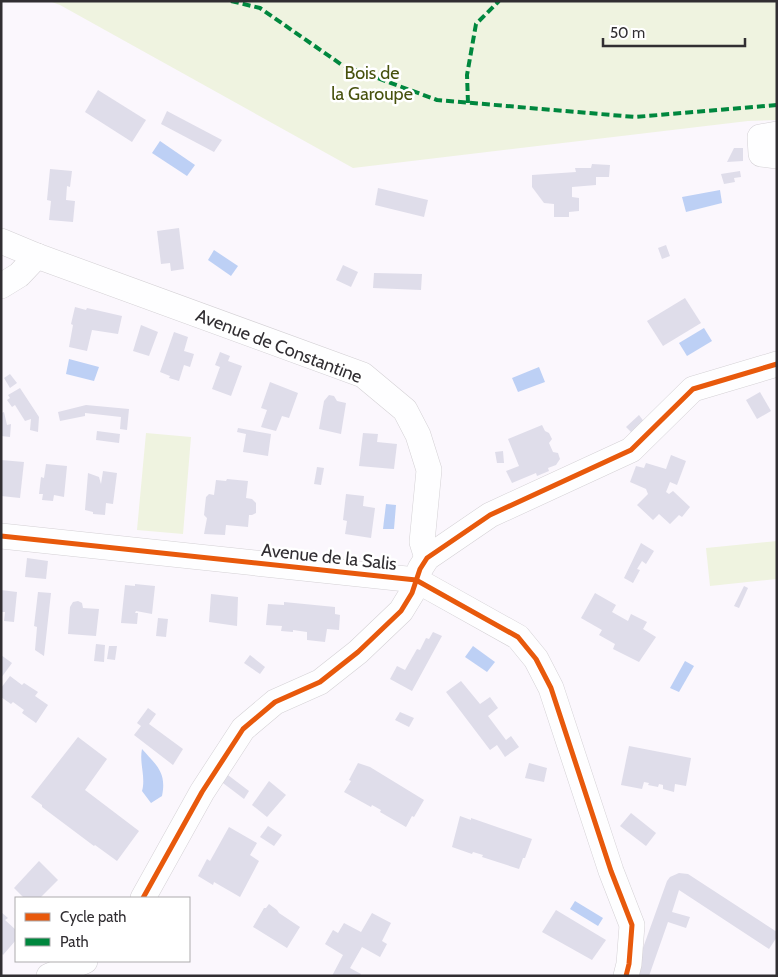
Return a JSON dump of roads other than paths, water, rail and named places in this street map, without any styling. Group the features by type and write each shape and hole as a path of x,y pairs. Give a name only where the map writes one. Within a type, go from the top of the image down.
{"street":[{"path":"777,134 760,137 761,154 777,156"},
{"name":"Avenue de Constantine","path":"1,241 37,256 362,375 405,410 418,435 429,470 421,569"},
{"path":"1,286 19,275 37,256"},
{"path":"144,897 202,792 243,729 275,702 320,682 358,652 401,611 412,593 421,569 490,515 631,450 693,389 777,364"},
{"name":"Avenue de la Salis","path":"1,536 421,569 518,636 536,659 551,688 632,925 629,964 626,976"},
{"path":"49,976 83,962"}],"water":[{"path":"160,141 195,165 187,176 152,153"},
{"path":"720,190 722,203 686,212 682,197"},
{"path":"214,250 238,266 231,276 208,260"},
{"path":"704,328 712,341 687,356 679,343"},
{"path":"69,359 99,367 94,381 66,374"},
{"path":"539,367 545,382 518,392 512,378"},
{"path":"386,504 396,505 394,529 383,529"},
{"path":"473,646 495,662 487,672 465,657"},
{"path":"685,661 694,666 679,692 670,688"},
{"path":"142,749 156,765 163,781 162,796 151,803 142,791"},
{"path":"575,901 603,918 598,926 570,909"}],"park label":[{"name":"Bois de la Garoupe","path":"372,83"}]}
